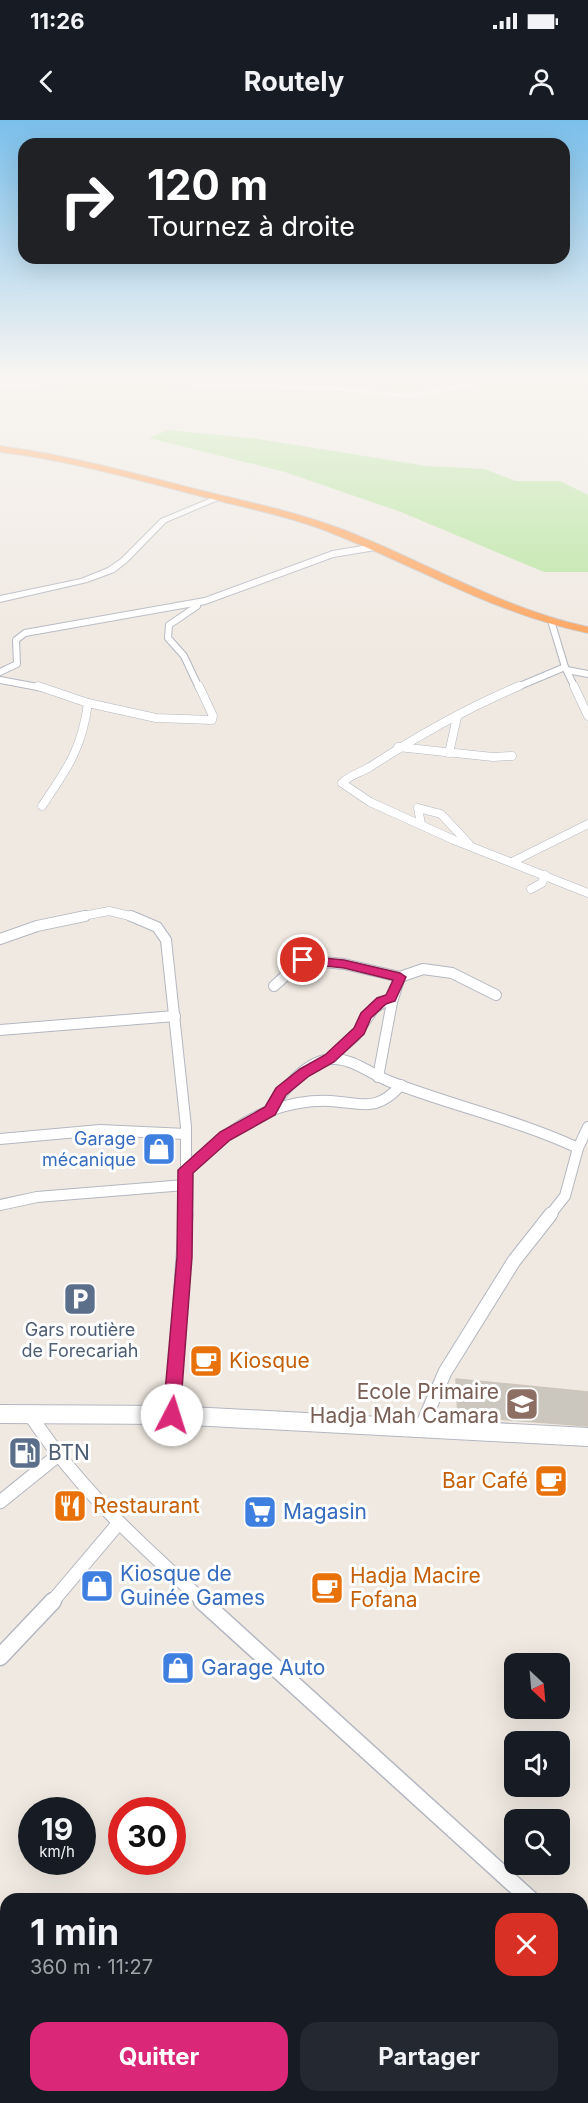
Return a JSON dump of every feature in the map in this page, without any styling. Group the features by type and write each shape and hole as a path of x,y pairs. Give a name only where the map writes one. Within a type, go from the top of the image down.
{"highway":[{"path":"91,467 308,522 375,547 520,613 552,624 588,630"}],"street":[{"path":"0,599 59,587 108,572 129,559 158,526 174,515 219,498"},
{"path":"0,672 17,664 16,640 25,633 205,601 333,554 375,547"},
{"path":"1,682 37,686 88,703 156,718 212,720 213,716 184,656 168,638 168,625 205,601"},
{"path":"552,624 566,668 585,704 588,716"},
{"path":"588,674 566,668 493,697 398,747 367,769 349,776 342,783 370,802 588,893"},
{"path":"1,682 9,675 8,670"},
{"path":"42,806 75,757 85,726 88,703"},
{"path":"449,753 457,717"},
{"path":"398,747 494,757 512,756"},
{"path":"421,824 418,808 439,813 471,846"},
{"path":"512,862 588,824"},
{"path":"531,889 542,883 545,875"},
{"path":"0,939 36,926 109,911 143,920 158,927 166,940 186,1134 183,1274 172,1415"},
{"path":"274,986 303,960 344,964 400,977 423,969 452,973 496,996"},
{"path":"378,1077 391,998 400,977"},
{"path":"270,1111 281,1092 304,1072 329,1059 359,1031 366,1016 381,1001 391,998"},
{"path":"0,1030 175,1016"},
{"path":"329,1059 352,1062 378,1077 521,1124 578,1148"},
{"path":"185,1170 225,1136 270,1111 319,1101 373,1107 392,1098 401,1085"},
{"path":"422,1428 445,1372 514,1261 565,1196 578,1148 588,1127"},
{"path":"0,1139 100,1130 186,1134"},
{"path":"0,1205 37,1197 185,1185"},
{"path":"0,1414 31,1416 172,1415 588,1437"},
{"path":"31,1416 57,1456 118,1524 523,1893"},
{"path":"0,1502 57,1456"},
{"path":"0,1657 28,1630 118,1524"}],"green space":[{"path":"263,467 437,467 485,469 515,481 560,481 588,495 588,572 544,572 401,512"}],"building":[{"name":"Ecole Primaire Hadja Mah Camara","path":"456,1379 588,1392 588,1426 458,1416"}],"place":[{"name":"Garage mécanique","path":"159,1149"},
{"name":"Gars routière de Forecariah","path":"80,1299"},
{"name":"Kiosque","path":"206,1361"},
{"name":"Ecole Primaire Hadja Mah Camara","path":"522,1404"},
{"name":"BTN","path":"25,1453"},
{"name":"Bar Café","path":"551,1481"},
{"name":"Restaurant","path":"70,1506"},
{"name":"Magasin","path":"260,1512"},
{"name":"Kiosque de Guinée Games","path":"97,1586"},
{"name":"Hadja Macire Fofana","path":"327,1588"},
{"name":"Garage Auto","path":"178,1668"}],"route":[{"path":"172,1415 186,1221 185,1170 225,1136 270,1111 281,1092 304,1072 329,1059 359,1031 366,1016 381,1001 391,998 400,977 344,964 303,960"}]}
